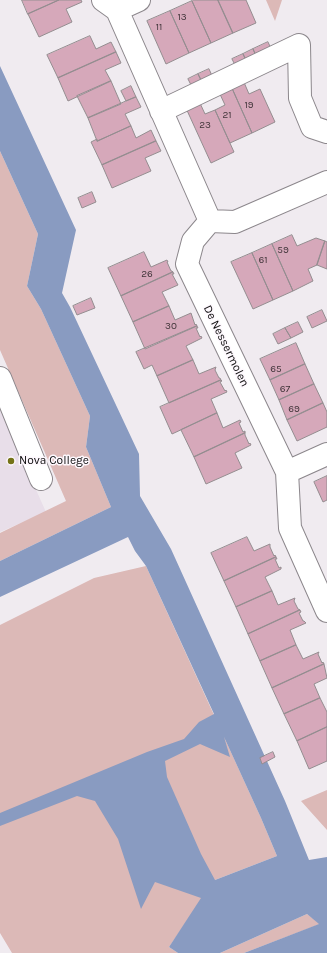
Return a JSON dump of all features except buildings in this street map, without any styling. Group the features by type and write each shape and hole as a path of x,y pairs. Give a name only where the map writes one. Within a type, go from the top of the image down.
{"street":[{"path":"139,0 110,5 161,111 210,221 235,222 327,182"},
{"path":"161,111 299,46 300,98 312,127 327,132"},
{"name":"De Nessermolen","path":"210,221 193,241 187,264 287,472 290,528 327,611"},
{"path":"0,378 41,479"},
{"path":"287,472 327,454"}],"shaded area":[{"path":"266,0 282,0 275,21"},
{"path":"0,151 38,234 27,286 41,309 90,416 86,447 111,507 0,561 0,533 66,501 0,350"},
{"name":"Nova College","path":"0,410 46,512 0,532"},
{"path":"146,566 277,856 215,880 169,947 178,953 12,953 0,933 0,625 94,578"},
{"path":"327,790 327,830 301,801"},
{"path":"307,914 320,924 244,953 220,953"}],"water":[{"path":"0,66 76,230 62,293 139,454 140,496 171,549 285,801 309,860 327,857 327,953 244,953 319,924 307,914 220,953 178,953 169,947 201,898 155,882 141,909 118,839 95,801 77,796 0,826 0,813 147,752 184,739 199,722 214,714 146,566 135,551 128,537 0,597 0,561 111,507 86,447 90,416 41,309 27,286 38,234 0,151","holes":["224,737 277,856 215,880 201,854 167,777 165,761 200,744 230,757"]}],"place":[{"name":"Nova College","path":"11,461"}]}
